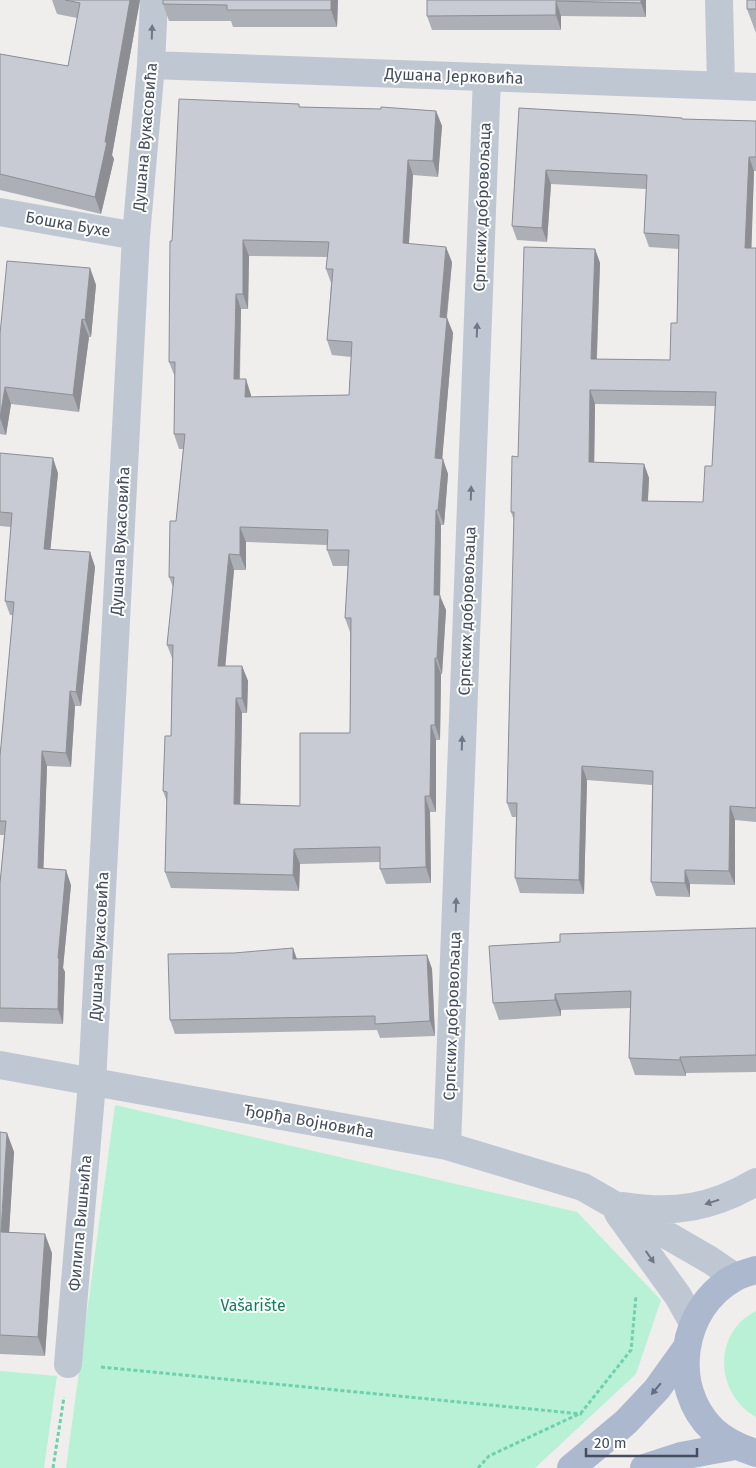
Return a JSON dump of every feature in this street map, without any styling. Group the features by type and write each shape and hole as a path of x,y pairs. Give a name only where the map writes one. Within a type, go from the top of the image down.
{"main road":[{"path":"745,1273 718,1289 704,1305 693,1323 685,1350 686,1379 695,1406 712,1429 746,1450"},
{"path":"571,1468 626,1422 657,1389 685,1350"},
{"path":"644,1468 680,1456 746,1450"}],"street":[{"name":"Душана Вукасовића","path":"92,1082 136,236 151,65 154,0"},
{"path":"719,0 721,85"},
{"name":"Душана Јерковића","path":"151,65 756,87"},
{"name":"Српских добровољаца","path":"447,1146 487,77"},
{"name":"Бошка Бухе","path":"0,212 136,236"},
{"name":"Ђорђа Војновића","path":"0,1064 447,1146 583,1187 710,1260 745,1273"},
{"name":"Филипа Вишњића","path":"68,1364 92,1082"},
{"path":"611,1204 654,1210 697,1207 732,1196 756,1182"},
{"name":"Ђорђа Војновића","path":"611,1204 678,1296 693,1323"}],"path":[{"path":"478,1468 490,1456 581,1413 631,1350 637,1291"},
{"path":"53,1468 68,1364 581,1413"}],"green space":[{"name":"Vašarište","path":"115,1105 577,1212 661,1300 636,1374 535,1468 66,1468"},
{"path":"756,1311 756,1417 742,1407 733,1394 726,1379 724,1364 726,1348 732,1334 742,1321"},
{"path":"0,1371 57,1376 44,1468 0,1468"}],"building":[{"path":"65,0 130,0 105,142 107,142 95,197 0,174 0,54 68,66 80,3"},
{"path":"163,0 331,0 331,10 227,10 227,5 163,4"},
{"path":"427,0 641,0 641,3 556,1 556,15 427,16"},
{"path":"747,0 756,0 756,9 747,9"},
{"path":"179,99 299,104 299,107 381,109 381,107 436,111 433,161 408,160 403,243 446,247 440,317 447,318 435,458 443,459 438,510 436,510 434,595 440,595 437,658 435,658 435,725 431,725 430,796 425,796 426,867 380,869 380,847 294,849 293,875 165,872 167,792 163,791 165,736 171,736 173,645 167,645 174,577 169,577 170,521 176,521 185,434 174,434 175,362 169,362 170,241 172,241","holes":["243,240 329,242 326,269 333,269 327,340 352,342 349,395 245,397 246,379 234,379 236,294 243,294","240,527 328,530 327,550 349,550 345,618 351,618 350,733 300,733 300,806 234,804 236,698 242,698 242,666 218,666 229,554 240,555"]},
{"path":"519,108 682,119 756,121 756,157 749,157 745,248 756,248 756,808 730,806 729,871 685,870 685,883 651,882 653,771 582,766 579,880 515,878 517,803 507,803 514,512 511,512 512,456 518,457 524,247 595,249 591,359 670,360 671,323 677,323 679,235 644,233 647,175 546,170 542,228 512,226","holes":["590,390 716,392 712,466 705,466 703,502 642,501 644,464 589,462"]},
{"path":"7,261 90,268 85,320 82,319 73,395 5,387 0,418 0,334"},
{"path":"0,453 53,458 44,549 90,552 76,692 70,691 66,753 42,751 38,868 66,870 58,958 58,1009 0,1008 0,883 6,821 0,821 0,756 14,602 5,601 12,513 0,512"},
{"path":"756,928 756,1055 680,1057 680,1060 629,1058 631,991 555,994 555,1000 493,1003 489,946 560,942 560,934"},
{"path":"293,948 293,959 427,955 430,1021 375,1024 375,1016 170,1020 168,954 234,953"},
{"path":"0,1132 7,1133 1,1232 45,1234 38,1337 0,1335"}]}
